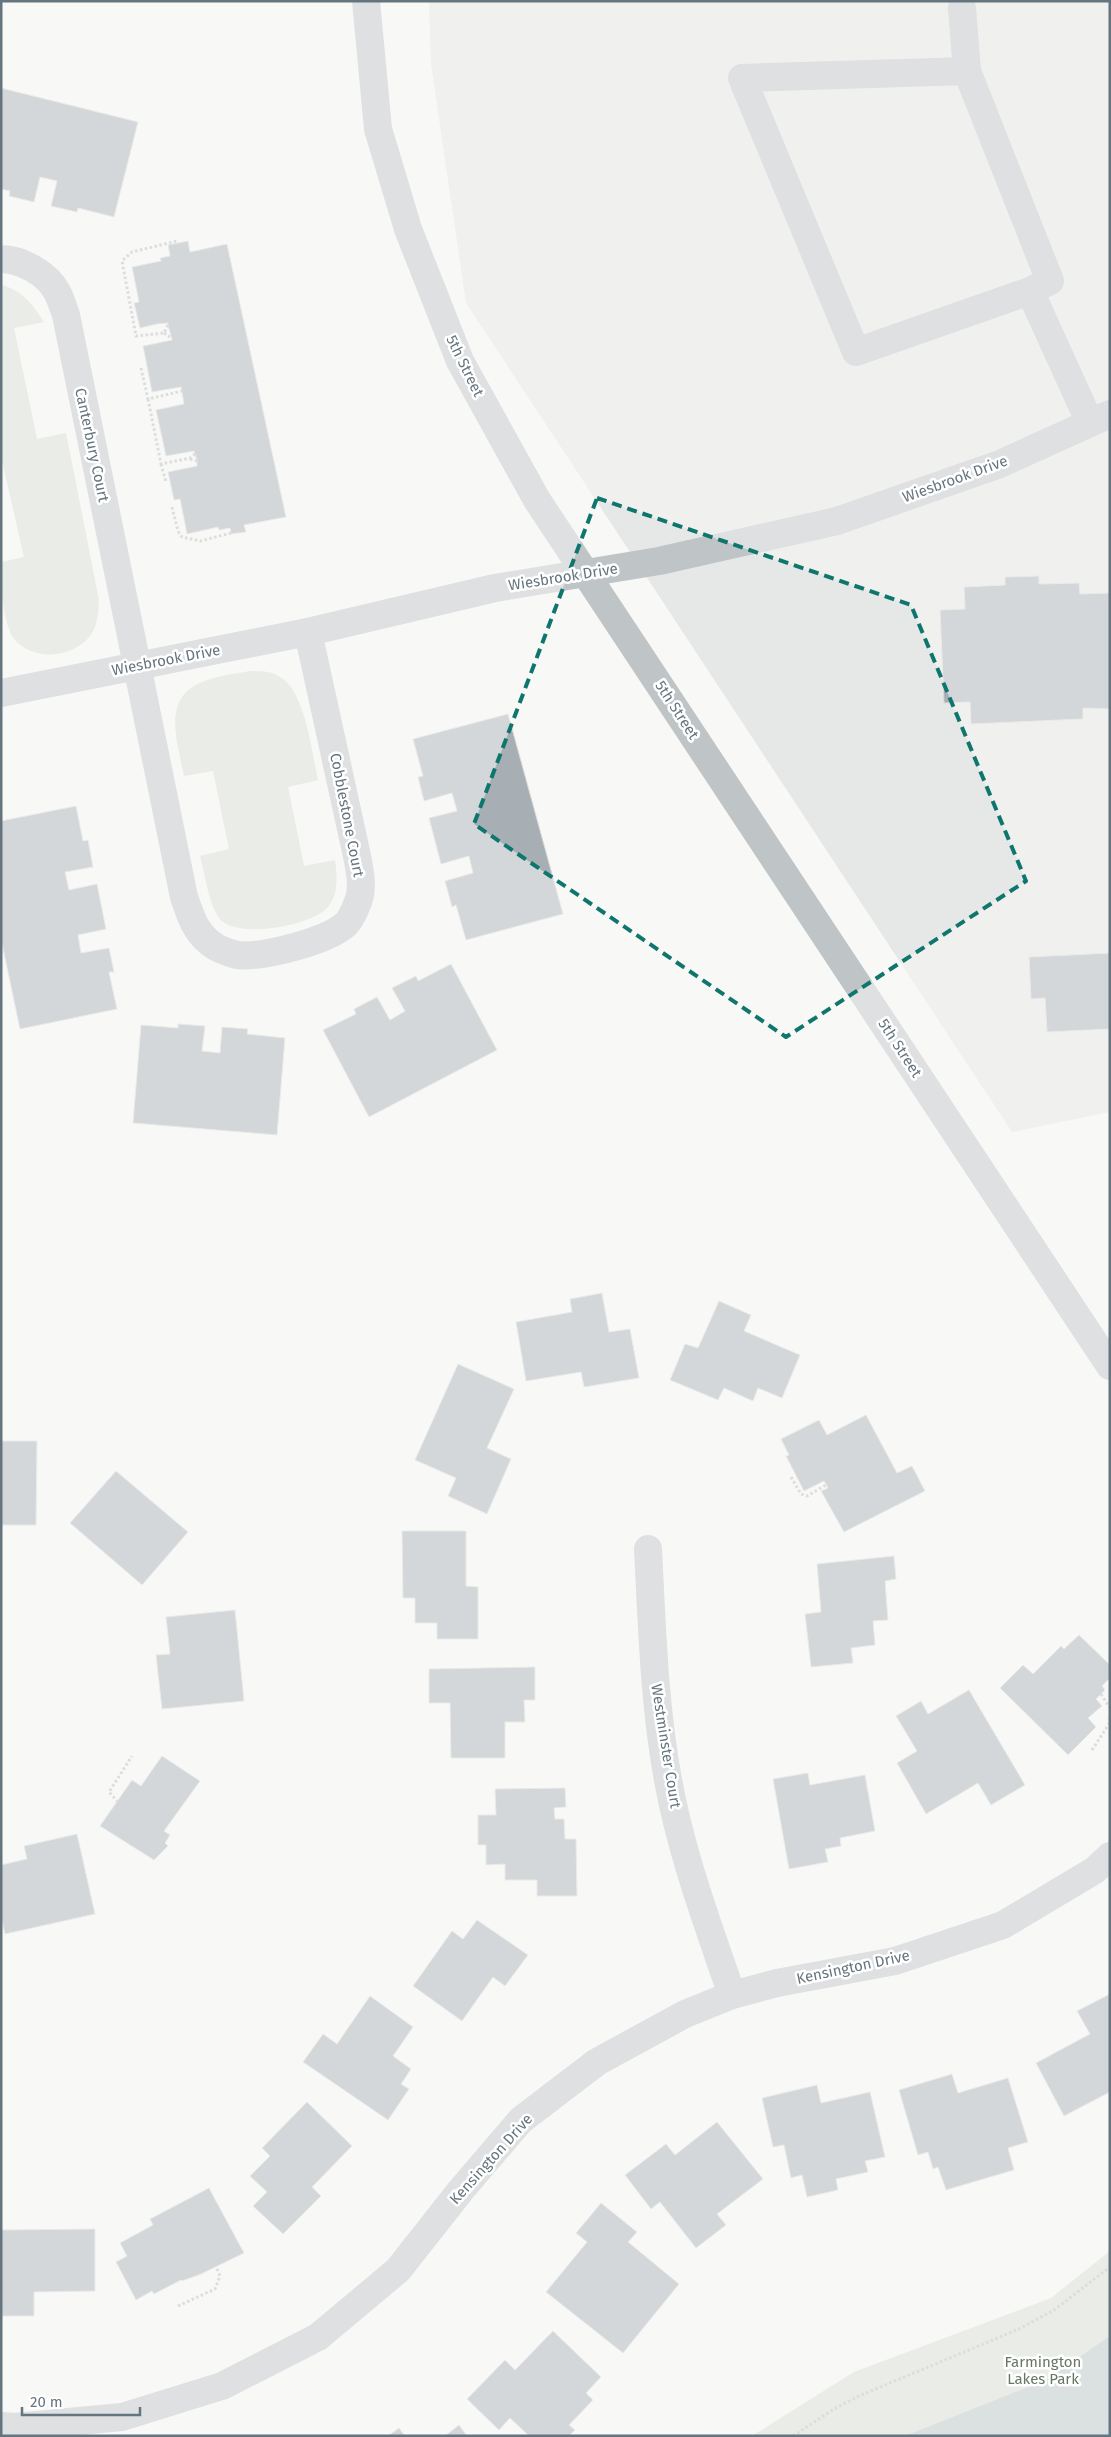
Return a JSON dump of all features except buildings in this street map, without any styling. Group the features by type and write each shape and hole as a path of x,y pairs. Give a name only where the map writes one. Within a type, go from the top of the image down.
{"street":[{"name":"5th Street","path":"366,1 378,128 408,230 460,361 537,500 1110,1366"},
{"path":"962,8 967,71 1050,281 1030,292 856,352 742,78 967,71"},
{"name":"Canterbury Court","path":"1,258 11,258 37,270 57,290 66,315 138,666"},
{"path":"1030,292 1100,418"},
{"name":"Wiesbrook Drive","path":"1,693 308,632 495,588 659,561 836,521 1000,464 1100,418"},
{"name":"Cobblestone Court","path":"138,666 184,897 193,924 212,944 229,951 237,954 266,954 296,947 346,924 358,903 361,880 357,856 308,632"},
{"name":"Westminster Court","path":"648,1549 657,1705 668,1782 690,1867 732,1995"},
{"name":"Kensington Drive","path":"1,2426 15,2427 122,2417 222,2386 318,2337 398,2270 461,2190 521,2120 597,2062 685,2014 732,1995 777,1983 895,1961 1003,1925 1094,1870 1110,1856"}],"path":[{"path":"170,337 164,333 136,336 122,260 132,252 177,241 178,243"},
{"path":"164,333 168,325"},
{"path":"141,368 166,482"},
{"path":"148,399 182,393"},
{"path":"162,464 190,458 195,454"},
{"path":"190,458 197,462"},
{"path":"172,507 178,531 182,537 200,542 231,533"},
{"path":"791,1477 801,1494 807,1496 826,1486"},
{"path":"1101,1694 1110,1708"},
{"path":"1092,1750 1109,1724 1110,1718"},
{"path":"118,1802 109,1792 132,1756"},
{"path":"178,2306 215,2289 220,2276 216,2266"},
{"path":"793,2436 834,2409 859,2396 1019,2329 1054,2310 1110,2268"}],"highlighted area":[{"path":"597,498 911,605 1026,881 786,1037 474,824"}],"shaded area":[{"path":"429,1 1110,1 1110,1112 1012,1132 466,303 431,64"},
{"path":"1110,2336 1110,2436 905,2436 1046,2380"}],"green space":[{"path":"1,285 21,294 44,322 14,328 37,439 66,433 99,600 97,621 92,633 77,647 67,652 56,654 34,652 15,640 7,624 3,602 1,562 24,557 1,456"},
{"path":"250,671 269,672 277,675 289,684 296,695 310,739 318,780 288,787 304,866 335,860 337,879 334,897 327,908 306,920 275,928 244,929 231,926 222,921 214,908 200,856 229,849 213,771 184,776 176,733 177,707 183,696 193,687 213,678"},
{"name":"Farmington Lakes Park","path":"1110,2251 1110,2436 752,2436 854,2372 1051,2298"}]}
